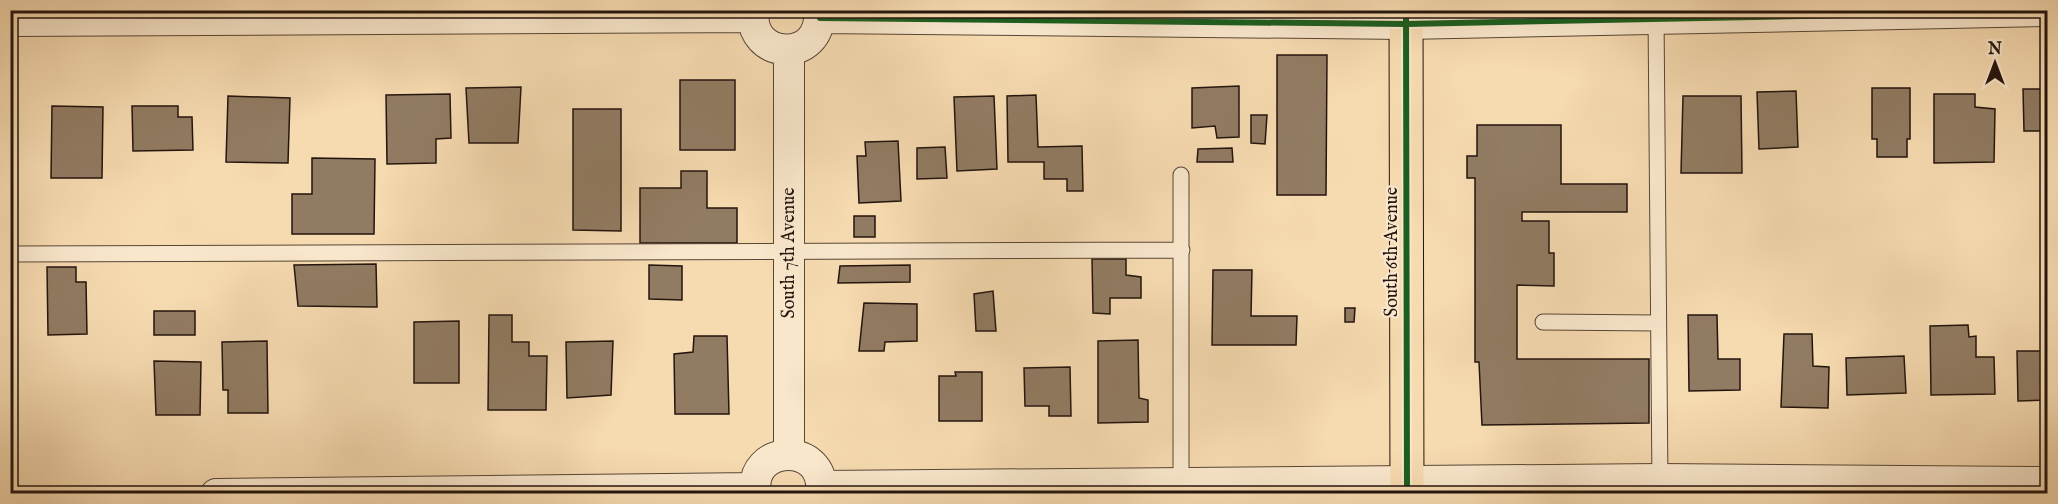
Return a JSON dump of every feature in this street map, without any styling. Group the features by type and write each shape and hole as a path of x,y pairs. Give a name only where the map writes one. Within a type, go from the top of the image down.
{"main road":[{"name":"South 6th Avenue","path":"1406,17 1407,488"}],"street":[{"path":"10,21 753,14 755,28 760,38 778,50 789,51 808,43 819,27 820,14 1406,17 2048,11"},
{"name":"South 7th Avenue","path":"789,51 789,454"},
{"path":"216,494 755,491 756,478 767,462 775,457 789,454 803,457 817,469 821,490 1882,487 2048,482"}],"lane":[{"path":"1656,14 1660,486"},
{"path":"1181,175 1181,489"},
{"path":"10,254 1182,250"},
{"path":"1543,322 1658,323"}],"building":[{"path":"1277,55 1327,55 1326,195 1277,195"},
{"path":"680,80 735,80 735,150 680,150"},
{"path":"1239,86 1239,137 1217,138 1215,126 1192,128 1192,88"},
{"path":"521,87 518,143 469,143 466,88"},
{"path":"1872,88 1910,88 1910,139 1907,139 1907,157 1877,157 1877,139 1872,139"},
{"path":"2023,89 2048,89 2048,131 2024,131"},
{"path":"1796,91 1798,147 1759,149 1757,92"},
{"path":"450,94 451,138 436,139 436,163 387,164 386,95"},
{"path":"1934,94 1975,94 1975,107 1995,109 1994,162 1934,163"},
{"path":"1036,95 1038,147 1082,146 1083,191 1067,191 1067,179 1044,179 1044,162 1008,162 1007,96"},
{"path":"228,96 290,98 288,163 226,162"},
{"path":"994,96 997,169 957,171 954,97"},
{"path":"1683,96 1741,96 1742,173 1681,173"},
{"path":"52,106 103,107 102,178 51,178"},
{"path":"132,106 178,106 178,117 192,117 193,150 133,151"},
{"path":"573,109 621,109 621,231 573,230"},
{"path":"1251,115 1267,115 1265,144 1251,143"},
{"path":"1477,125 1561,125 1561,184 1627,184 1627,212 1522,212 1522,221 1549,221 1549,253 1554,253 1554,286 1517,285 1517,359 1649,359 1649,423 1482,425 1479,362 1475,362 1475,178 1467,178 1467,156 1477,156"},
{"path":"898,141 901,201 859,203 857,156 866,156 865,142"},
{"path":"945,147 947,178 917,179 917,148"},
{"path":"1232,148 1233,162 1197,162 1198,149"},
{"path":"312,158 375,159 374,234 292,234 292,194 312,194"},
{"path":"681,171 707,171 707,208 737,208 737,243 640,243 640,188 681,188"},
{"path":"854,216 875,216 875,237 854,237"},
{"path":"1092,259 1126,259 1126,275 1141,277 1141,298 1110,298 1110,314 1093,313"},
{"path":"376,264 377,307 298,306 294,265"},
{"path":"649,265 682,266 682,300 649,299"},
{"path":"910,265 910,282 838,283 840,266"},
{"path":"47,267 76,267 76,282 86,282 87,334 48,335"},
{"path":"1213,270 1252,270 1251,316 1297,316 1296,345 1212,345"},
{"path":"993,291 996,331 976,331 974,294"},
{"path":"864,303 917,304 917,341 885,342 884,351 859,351"},
{"path":"1345,308 1355,308 1354,322 1345,322"},
{"path":"154,311 195,311 195,335 154,335"},
{"path":"489,315 512,315 512,342 529,342 529,356 547,356 546,410 488,410"},
{"path":"1688,315 1717,315 1718,359 1740,359 1740,390 1689,391"},
{"path":"459,321 459,383 414,383 414,322"},
{"path":"1968,325 1969,337 1976,336 1976,357 1994,357 1995,394 1931,395 1930,326"},
{"path":"1784,334 1812,334 1813,366 1829,367 1828,408 1781,407"},
{"path":"694,336 727,336 729,414 675,414 674,354 693,352"},
{"path":"1138,340 1139,398 1148,400 1148,422 1098,423 1098,341"},
{"path":"267,341 268,413 228,413 228,390 223,390 222,342"},
{"path":"613,341 611,395 567,398 566,342"},
{"path":"2017,351 2048,351 2048,400 2018,401"},
{"path":"1904,356 1906,393 1847,395 1846,358"},
{"path":"154,361 201,362 200,415 156,415"},
{"path":"1070,367 1071,416 1049,416 1049,406 1025,406 1024,368"},
{"path":"955,372 982,372 982,421 939,421 939,376 956,376"}],"cycle path":[{"path":"1406,10 1407,494"},
{"path":"820,18 1406,24 2048,11"}]}
